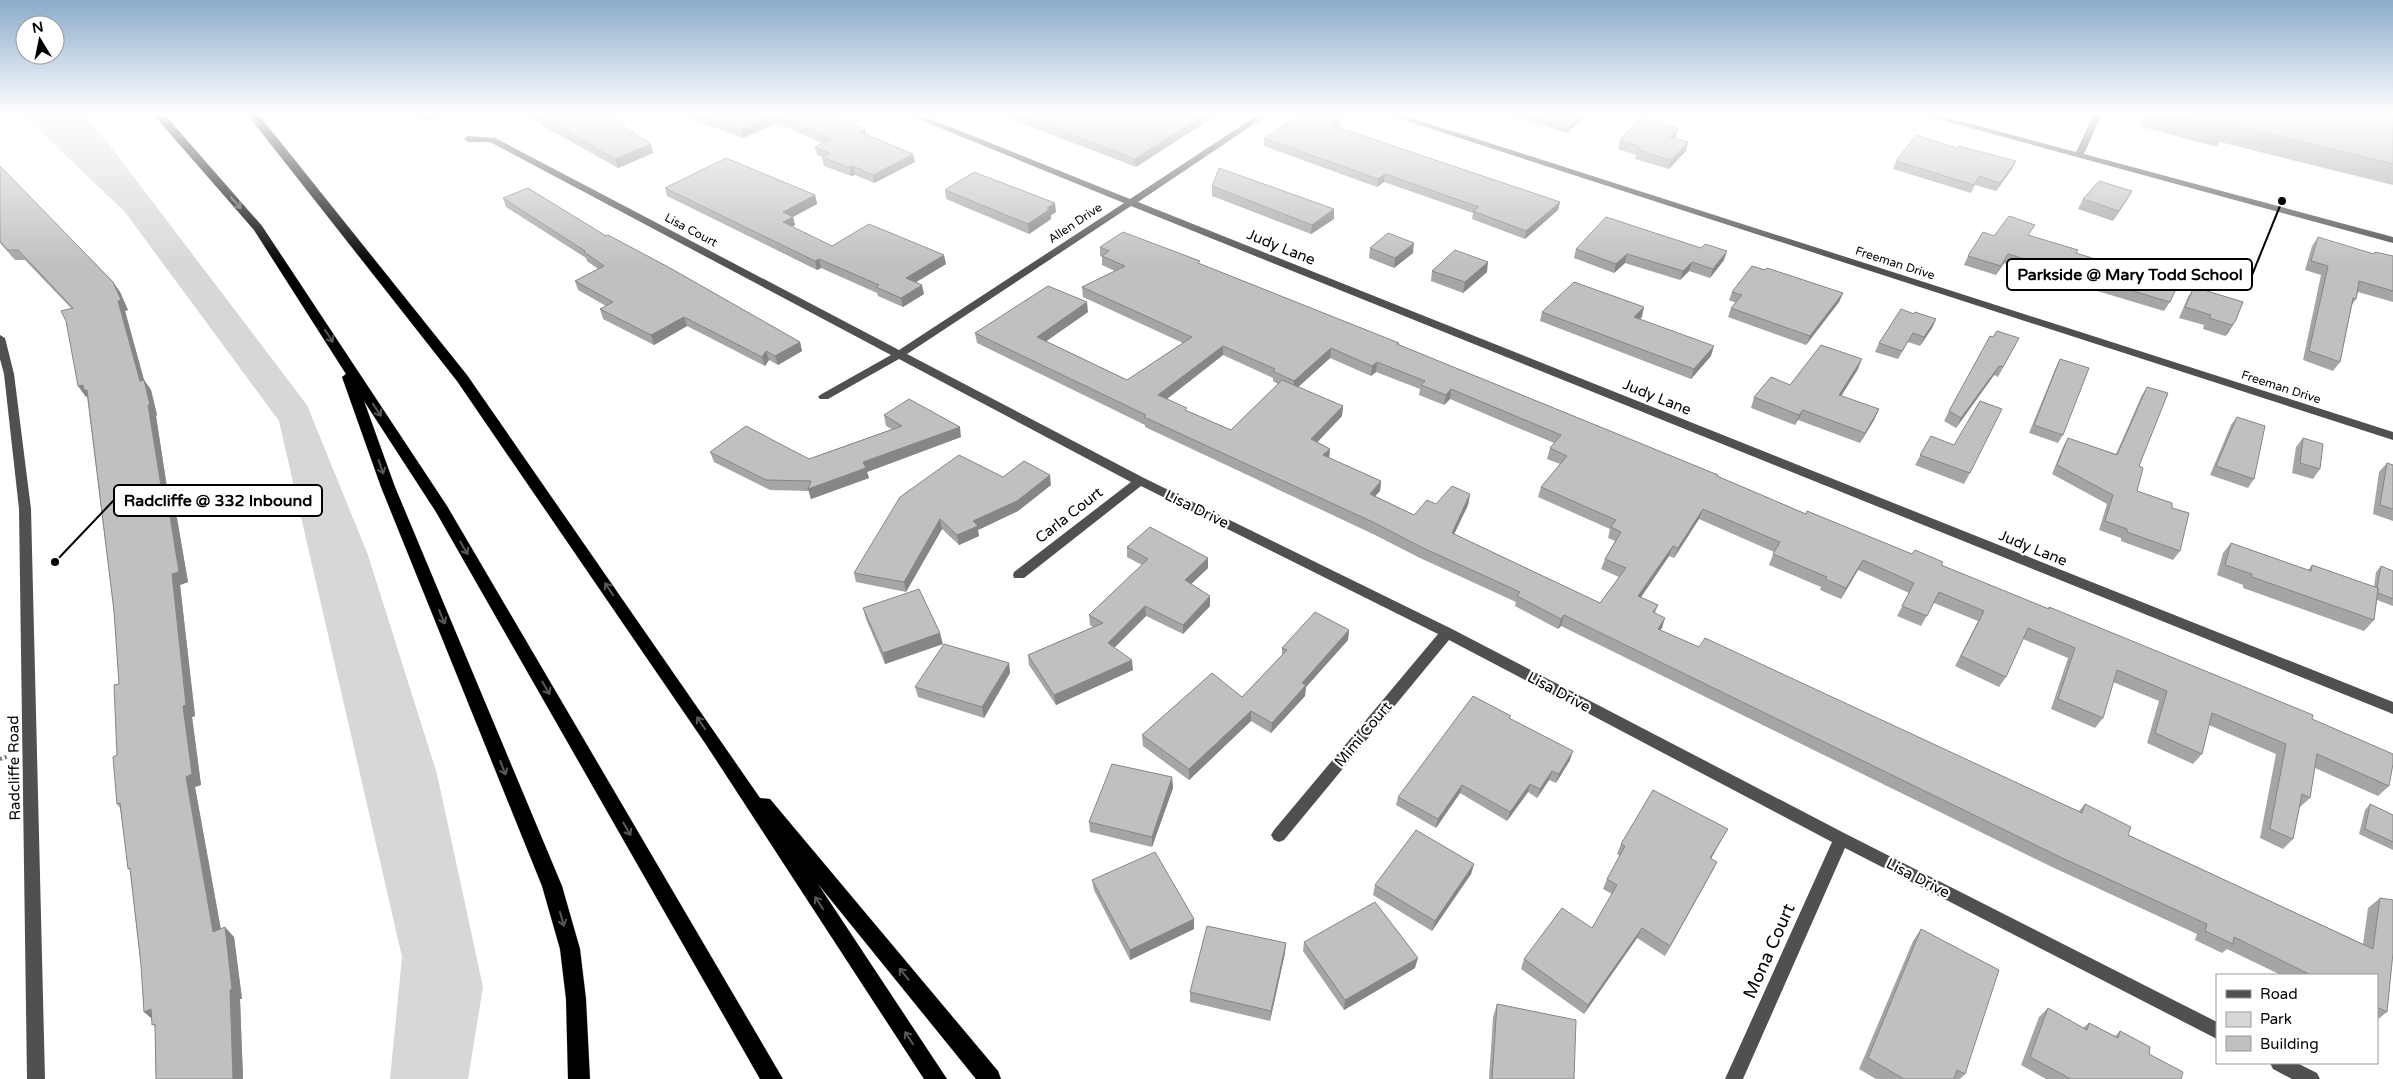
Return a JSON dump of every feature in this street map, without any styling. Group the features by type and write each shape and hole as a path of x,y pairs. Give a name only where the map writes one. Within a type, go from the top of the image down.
{"highway":[{"path":"202,164 258,228 442,510 772,1079"},
{"path":"292,164 462,378 713,741 936,1079"},
{"path":"341,355 388,486 552,886 570,949 576,999 578,1079"},
{"path":"713,741 990,1079"}],"street":[{"name":"Lisa Court","path":"538,164 900,354"},
{"name":"Judy Lane","path":"1035,164 2393,708"},
{"name":"Allen Drive","path":"824,397 900,354 1187,164"},
{"name":"Freeman Drive","path":"1546,164 2393,436"},
{"path":"2110,164 2393,240"},
{"name":"Radcliffe Road","path":"0,338 9,374 25,509 36,1079"},
{"name":"Lisa Drive","path":"900,354 1140,481 1447,633 1840,839 2216,1030"},
{"name":"Carla Court","path":"1019,575 1140,481"},
{"name":"Mimi Court","path":"1279,834 1447,633"},
{"name":"Mona Court","path":"1734,1079 1840,839"},
{"path":"2281,1064 2311,1079"}],"green space":[{"path":"75,164 124,164 307,405 368,555 437,774 483,987 468,1079 390,1079 402,957 279,421 125,212"}],"building":[{"path":"713,164 741,164 815,195 783,212 793,217 783,222 832,246 869,224 944,255 906,278 922,285 901,298 876,287 879,285 819,259 815,261 665,188"},
{"path":"841,164 893,164 873,175 853,166 850,168"},
{"path":"1337,164 1448,164 1560,202 1526,231 1473,211 1479,207 1385,174 1378,179"},
{"path":"1907,164 2014,164 2000,183 1979,176 1974,185"},
{"path":"0,166 113,282 121,300 118,301 140,381 144,380 150,405 148,405 162,492 166,491 179,572 172,574 186,705 183,706 192,774 186,777 213,932 225,927 232,989 230,990 233,1079 156,1079 155,1024 152,1025 151,1009 144,1012 141,965 130,868 128,869 120,803 117,804 113,757 117,755 114,685 119,684 114,611 87,390 84,390 83,385 78,386 66,321 61,311 73,308 18,250 8,250 0,241"},
{"path":"1219,168 1334,209 1312,225 1212,186"},
{"path":"974,172 1055,203 1047,208 1050,209 1028,224 945,190"},
{"path":"2099,181 2132,191 2119,211 2083,199"},
{"path":"528,188 606,236 608,235 670,268 800,342 775,356 766,351 762,357 684,317 651,335 600,309 613,302 575,281 604,266 585,251 503,198"},
{"path":"2009,216 2035,225 2028,235 2078,250 2076,253 2137,272 2139,268 2180,280 2170,302 2008,254 2001,266 1968,256 1983,232 1994,236"},
{"path":"1606,217 1701,248 1705,244 1727,251 1713,269 1692,262 1683,271 1627,254 1616,264 1576,249"},
{"path":"1123,232 1200,261 1198,263 1399,343 1397,344 1718,475 1806,514 1807,511 1912,554 1915,550 1943,562 1941,565 2313,715 2312,719 2393,754 2389,786 2317,754 2310,798 2302,794 2293,839 2270,829 2286,744 2212,713 2202,754 2155,733 2167,691 2117,670 2103,718 2058,699 2075,648 2028,628 2006,677 1961,656 1984,611 1939,592 1927,616 1902,606 1914,583 1863,560 1846,588 1825,579 1827,577 1773,554 1780,542 1703,509 1678,548 1673,546 1638,596 1658,605 1653,612 1665,618 1658,629 1699,647 1705,638 2082,813 2085,804 2131,827 2128,835 2373,949 2380,898 2393,900 2393,953 2387,1012 2378,1008 2378,974 2309,974 2234,937 2233,944 2205,931 2207,924 2060,857 1564,615 1561,619 1517,596 1520,592 1144,417 1146,415 975,333 1048,286 1087,302 1037,337 1127,380 1192,337 1082,287 1125,266 1102,256 1109,251 1100,247","holes":["1223,346 1275,369 1273,371 1294,381 1331,348 1372,366 1377,362 1425,381 1421,385 1446,395 1451,389 1561,435 1550,448 1567,456 1541,487 1616,520 1611,527 1621,532 1605,559 1626,568 1600,603 1452,533 1470,494 1452,486 1436,504 1427,500 1414,515 1370,494 1381,481 1323,455 1330,449 1311,439 1343,406 1282,380 1231,430 1185,410 1187,408 1158,395"]},
{"path":"1388,233 1414,243 1395,258 1370,248"},
{"path":"2318,237 2374,254 2375,252 2393,256 2393,291 2359,281 2356,299 2353,298 2340,362 2309,351 2328,266 2311,261"},
{"path":"1455,250 1488,262 1465,282 1432,271"},
{"path":"1752,266 1765,270 1767,268 1843,293 1810,336 1731,308 1742,295 1732,292"},
{"path":"1574,282 1644,307 1634,317 1714,346 1694,369 1542,312"},
{"path":"2194,287 2243,302 2235,322 2232,325 2209,318 2211,315 2185,307"},
{"path":"1901,309 1936,319 1924,337 1913,333 1902,351 1879,343"},
{"path":"1997,331 2019,338 2003,367 1999,366 1961,418 1949,411 1990,336 1993,337"},
{"path":"1821,345 1862,359 1839,395 1879,409 1865,433 1803,410 1799,415 1754,397 1771,377 1790,385"},
{"path":"2060,359 2089,368 2063,435 2034,425"},
{"path":"2147,387 2168,393 2139,466 2143,468 2137,491 2172,503 2172,508 2189,513 2180,551 2127,532 2127,529 2105,521 2113,495 2057,465 2068,438 2117,455"},
{"path":"909,399 960,427 863,462 866,468 808,489 811,481 766,480 710,452 746,426 809,459 902,426 884,415"},
{"path":"1980,401 2002,409 1970,473 1920,455 1931,436 1954,445"},
{"path":"2237,417 2265,426 2254,479 2216,466"},
{"path":"2303,438 2323,444 2320,469 2300,463"},
{"path":"959,455 1003,477 1024,461 1050,475 1017,501 973,521 978,526 957,535 940,519 904,582 854,573 900,497"},
{"path":"2387,463 2393,465 2393,509 2380,505"},
{"path":"1150,527 1208,558 1185,580 1210,596 1183,625 1145,606 1108,643 1132,660 1054,695 1028,655 1103,623 1089,615 1148,559 1127,547"},
{"path":"2231,543 2311,571 2312,565 2378,588 2374,620 2252,577 2252,574 2225,565"},
{"path":"2381,566 2393,571 2393,599 2378,593 2377,588"},
{"path":"919,589 940,633 883,653 863,608"},
{"path":"1315,612 1349,630 1302,683 1306,685 1272,723 1251,711 1189,769 1142,735 1212,673 1242,697 1287,650 1282,648"},
{"path":"944,644 1009,663 982,707 915,687"},
{"path":"1473,696 1511,716 1509,718 1573,751 1559,774 1552,771 1540,789 1530,784 1510,812 1462,785 1438,819 1398,797"},
{"path":"1112,764 1172,777 1152,837 1089,822"},
{"path":"1653,790 1728,829 1710,858 1717,862 1670,946 1642,928 1588,1005 1524,959 1562,908 1592,928 1617,885 1607,879 1625,846 1621,844"},
{"path":"2370,804 2393,815 2393,842 2365,829"},
{"path":"1416,830 1474,864 1435,921 1375,885"},
{"path":"1155,852 1194,919 1130,950 1092,880"},
{"path":"1375,902 1418,958 1345,1000 1304,942"},
{"path":"1207,926 1286,943 1271,1011 1190,992"},
{"path":"1921,929 1999,970 1965,1074 1957,1070 1954,1079 1904,1079 1868,1058"},
{"path":"1497,1004 1576,1020 1574,1079 1492,1079"},
{"path":"2048,1008 2087,1030 2089,1023 2118,1038 2120,1031 2150,1047 2149,1054 2183,1072 2181,1079 2071,1079 2030,1057"}],"place":[{"name":"Parkside @ Mary Todd School","path":"2282,201"},
{"name":"Radcliffe @ 332 Inbound","path":"55,562"}]}
